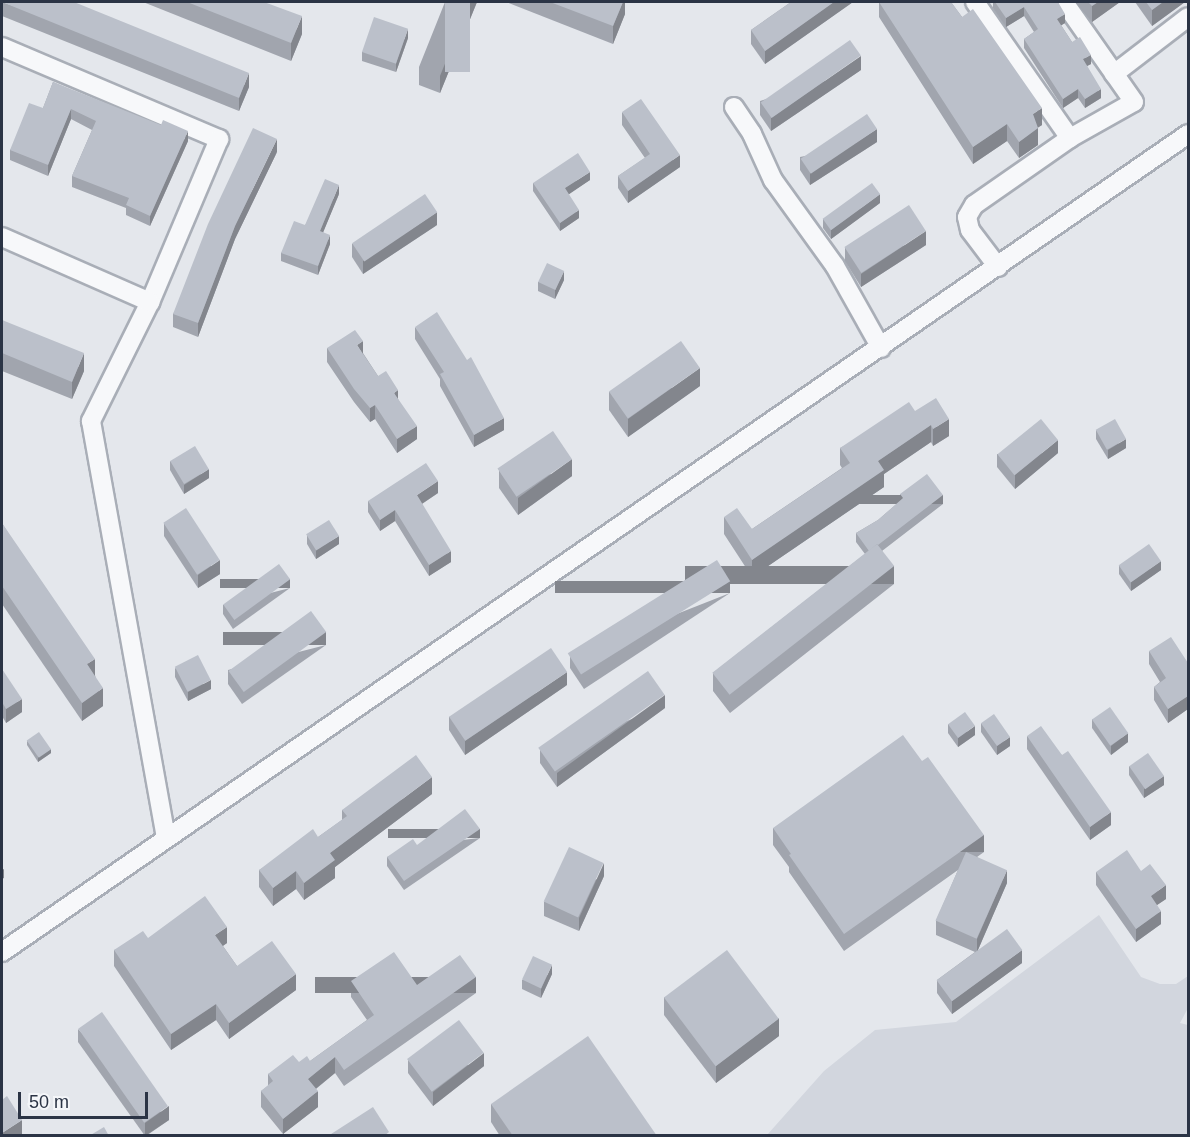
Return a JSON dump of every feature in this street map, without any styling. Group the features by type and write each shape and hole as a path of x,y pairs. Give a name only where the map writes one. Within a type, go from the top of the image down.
{"street":[{"path":"975,2 1070,138"},
{"path":"998,267 970,230 967,217 974,205 1070,138 1134,102 1064,2"},
{"path":"1114,74 1188,17"},
{"path":"2,47 219,139 150,302 91,421 166,836"},
{"path":"734,107 752,134 773,180 834,266 881,348"},
{"path":"2,952 166,836 355,712 1188,134"},
{"path":"2,237 150,302"}],"shaded area":[{"path":"1099,915 1141,977 1160,984 1176,984 1188,976 1188,1008 1180,1023 1188,1025 1188,1135 767,1135 824,1071 875,1030 956,1022"}],"building":[{"path":"2,2 74,2 249,73 239,98"},
{"path":"187,2 264,2 302,16 291,43"},
{"path":"445,2 470,2 470,72 445,72"},
{"path":"550,2 623,2 613,26"},
{"path":"791,2 834,2 765,51 751,30"},
{"path":"879,2 951,2 962,17 973,9 1042,108 1033,114 1038,128 1019,142 1007,124 973,147"},
{"path":"995,2 1058,2 1065,14 1057,19 1072,42 1080,37 1091,55 1083,59 1101,89 1085,99 1078,89 1063,99 1024,39 1038,29 1024,7 1006,18"},
{"path":"1146,2 1163,2 1152,10"},
{"path":"374,17 408,29 396,64 362,52"},
{"path":"850,40 861,56 772,118 761,103"},
{"path":"53,82 161,125 163,120 188,131 150,216 126,205 129,198 72,176 96,121 71,109 48,165 10,150 29,103 43,108"},
{"path":"641,99 680,155 628,191 618,176 650,154 622,112"},
{"path":"867,114 877,129 811,174 801,159"},
{"path":"253,128 277,139 235,226 198,323 173,314 208,224"},
{"path":"578,153 590,172 565,188 579,210 560,223 533,183"},
{"path":"325,179 339,185 320,231 330,235 318,266 281,253 294,221 305,225"},
{"path":"872,183 880,194 831,230 823,219"},
{"path":"425,194 437,212 364,261 352,243"},
{"path":"909,205 926,231 861,273 844,247"},
{"path":"547,263 564,271 555,290 538,282"},
{"path":"437,312 467,360 471,357 504,418 474,435 440,374 444,372 415,327"},
{"path":"2,320 84,353 72,382 2,353"},
{"path":"355,330 363,341 357,345 378,376 386,371 398,390 394,393 417,426 397,439 375,405 370,408 354,389 327,348"},
{"path":"681,341 700,368 628,419 609,391"},
{"path":"936,398 949,419 933,429 931,425 878,461 884,470 752,560 724,517 737,508 752,529 850,463 840,448 909,402 915,411"},
{"path":"1041,419 1058,440 1014,475 997,454"},
{"path":"1115,419 1126,439 1107,450 1096,430"},
{"path":"553,431 572,459 516,497 497,468"},
{"path":"195,446 209,469 184,484 170,461"},
{"path":"426,463 438,481 417,495 451,551 429,565 395,510 380,520 368,501"},
{"path":"927,474 943,495 869,551 856,533 878,520 903,498 900,494"},
{"path":"186,508 220,560 197,575 163,523"},
{"path":"329,520 339,536 316,550 306,534"},
{"path":"2,523 95,659 87,664 103,688 82,703 2,586"},
{"path":"877,544 894,566 730,695 712,673"},
{"path":"1149,544 1161,561 1131,582 1119,565"},
{"path":"717,560 730,581 581,674 568,653"},
{"path":"279,564 290,579 234,620 223,605"},
{"path":"311,611 326,632 244,692 228,671"},
{"path":"1171,637 1188,663 1188,696 1168,709 1154,687 1166,678 1149,651"},
{"path":"551,648 567,672 465,741 449,717"},
{"path":"198,655 211,680 188,692 175,667"},
{"path":"2,669 22,699 6,709 2,702"},
{"path":"648,671 665,695 555,772 538,748"},
{"path":"1110,707 1128,733 1110,746 1092,720"},
{"path":"965,712 975,726 958,738 948,724"},
{"path":"994,714 1010,737 997,746 981,723"},
{"path":"1041,726 1062,755 1068,751 1111,812 1090,827 1027,736"},
{"path":"39,732 51,749 39,758 27,741"},
{"path":"903,735 922,761 928,757 984,835 844,934 773,828"},
{"path":"1148,753 1164,776 1145,789 1129,766"},
{"path":"416,755 432,777 330,853 335,860 304,883 296,871 273,888 259,870 313,829 318,837 347,816 342,810"},
{"path":"465,809 480,829 404,881 387,857 413,839 417,845"},
{"path":"569,847 603,863 578,917 544,901"},
{"path":"1127,850 1141,871 1150,864 1166,885 1151,896 1161,911 1136,929 1096,872"},
{"path":"966,852 1007,870 977,939 935,921"},
{"path":"205,896 227,927 215,935 237,966 272,941 296,974 229,1023 216,1004 171,1034 114,950 143,931 148,938"},
{"path":"1007,929 1022,950 952,1001 937,980"},
{"path":"727,950 779,1019 716,1066 664,998"},
{"path":"394,952 417,985 460,955 476,977 344,1070 335,1057 308,1079 318,1091 283,1119 261,1091 273,1081 268,1074 293,1055 299,1062 307,1056 310,1061 374,1015 351,981"},
{"path":"533,956 552,965 541,988 522,980"},
{"path":"102,1012 168,1106 144,1123 78,1029"},
{"path":"459,1020 484,1053 432,1092 407,1059"},
{"path":"588,1036 657,1136 513,1136 491,1104"},
{"path":"7,1096 22,1120 2,1133 2,1100"},
{"path":"373,1107 389,1132 384,1136 328,1136"},
{"path":"104,1127 109,1136 89,1136"}]}
